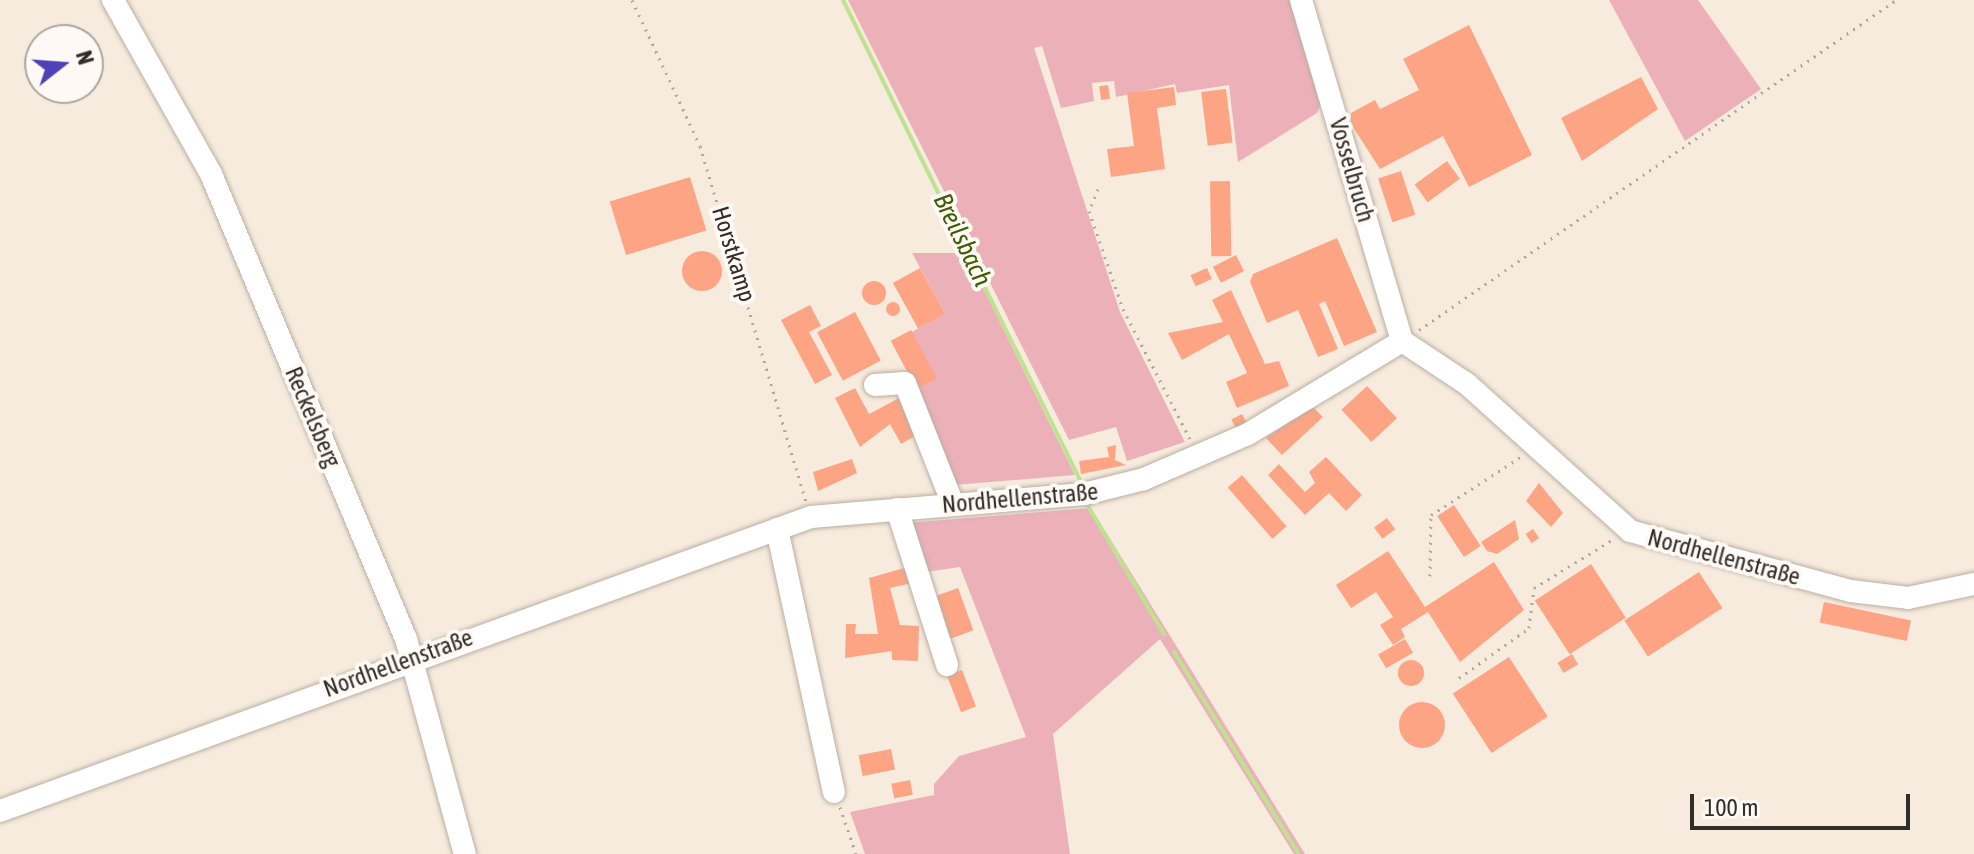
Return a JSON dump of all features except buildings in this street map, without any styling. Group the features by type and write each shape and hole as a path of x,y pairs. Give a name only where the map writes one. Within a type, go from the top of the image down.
{"street":[{"name":"Reckelsberg","path":"113,0 211,174 412,657 465,854"},
{"name":"Vosselbruch","path":"1301,0 1402,341"},
{"name":"Nordhellenstraße","path":"0,811 412,657 811,517 1084,494 1199,457 1402,341 1440,362 1630,531 1851,591 1908,598 1974,584"},
{"path":"875,385 905,383 953,504"},
{"path":"897,509 947,665"},
{"path":"777,529 834,792"}],"path":[{"name":"Horstkamp","path":"632,0 700,146 811,517"},
{"path":"1402,341 1896,0"},
{"path":"1098,189 1089,211 1123,309 1199,457"},
{"path":"1430,576 1431,515 1534,445"},
{"path":"1459,678 1529,628 1534,588 1630,531"},
{"path":"834,792 856,854"}],"shaded area":[{"path":"848,0 1292,0 1322,101 1317,113 1238,162 1229,85 1177,93 1175,84 1116,97 1114,81 1092,83 1094,101 1061,108 1042,46 1034,48 1120,312 1185,442 1127,461 1116,427 1069,440"},
{"path":"1609,0 1698,0 1761,89 1685,141"},
{"path":"912,253 966,253 1075,475 954,485 913,391 912,332 945,313"},
{"path":"1091,508 1305,854 1294,854 1160,639 1053,734 1070,854 865,854 850,812 934,795 934,784 959,756 1026,737 960,567 926,572 906,523"}],"waterway":[{"name":"Breilsbach","path":"843,0 1080,480"},
{"name":"Breilsbach","path":"1085,501 1164,634"},
{"name":"Breilsbach","path":"1174,652 1299,854"}]}
